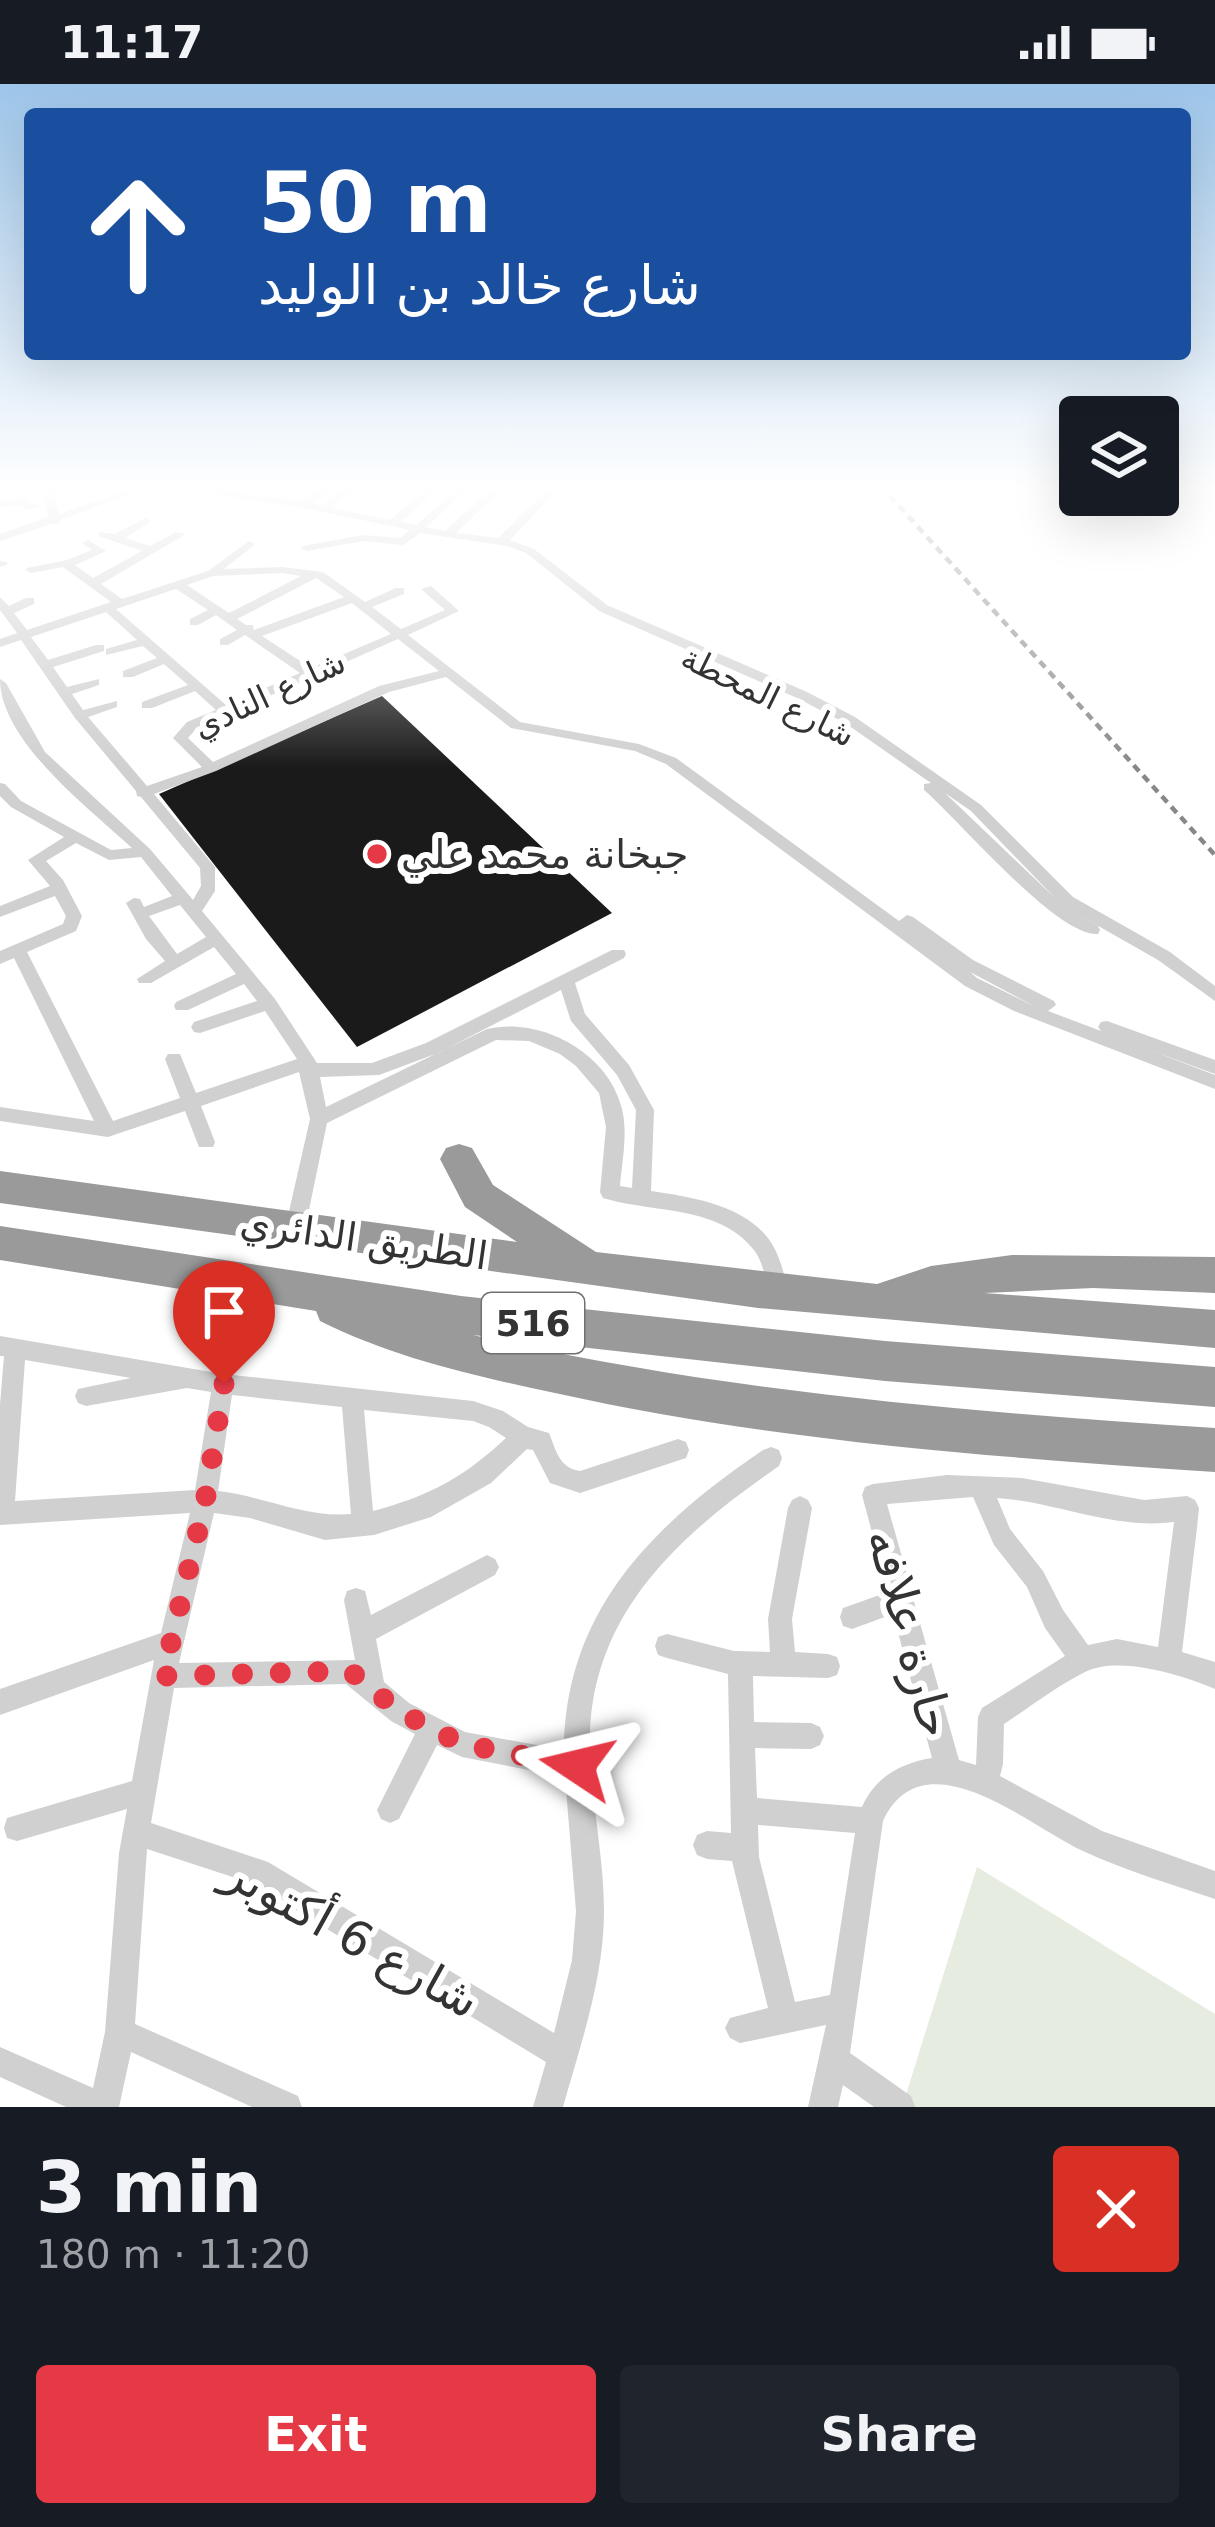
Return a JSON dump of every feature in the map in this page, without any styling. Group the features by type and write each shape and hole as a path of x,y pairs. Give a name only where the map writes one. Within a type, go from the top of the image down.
{"highway":[{"path":"459,1159 479,1196 594,1272"},
{"name":"الطريق الدائري","path":"0,1186 594,1272 1055,1320 1215,1329"},
{"name":"الطريق الدائري","path":"0,1243 484,1318 1069,1377 1215,1387"},
{"name":"الطريق الدائري","path":"872,1301 961,1278 1047,1272 1215,1275"},
{"name":"الطريق الدائري","path":"304,1290 361,1322 637,1391 831,1422 1215,1450"}],"street":[{"path":"86,579 145,640 224,710"},
{"path":"92,584 100,579"},
{"path":"0,643 194,579"},
{"path":"231,617 304,579"},
{"path":"329,579 516,725 582,734"},
{"name":"شارع المحطة","path":"554,579 589,611 808,709 921,781 971,824 1051,907 1156,963 1215,1011"},
{"name":"شارع المحطة","path":"568,579 603,608 802,694 850,720 976,808 1067,901 1164,956 1215,995"},
{"path":"178,585 306,671"},
{"name":"شارع النادي","path":"142,793 211,768 183,742 182,734 306,671 453,610 427,589"},
{"path":"224,642 400,591"},
{"path":"4,606 30,602"},
{"path":"4,606 80,715 208,867 212,881 207,896 188,904 137,908 175,962"},
{"path":"194,622 218,609"},
{"path":"47,665 145,640"},
{"path":"128,674 166,659"},
{"path":"211,768 384,689 448,673"},
{"path":"62,687 90,677"},
{"path":"148,700 192,682"},
{"path":"0,683 39,754 146,852 269,1004 308,1066 319,1119 295,1228"},
{"path":"80,715 112,704"},
{"path":"497,711 639,748 671,761 950,968 995,995 1213,1070"},
{"path":"0,787 16,805 113,857 146,852"},
{"path":"75,837 36,860 58,884 75,920 62,932 9,954 107,1130"},
{"path":"0,912 58,889"},
{"path":"145,979 216,939"},
{"path":"0,1114 107,1130 308,1066 373,1070 432,1048 618,954"},
{"path":"182,1006 247,976"},
{"path":"566,980 577,1017 622,1070 645,1110 641,1198"},
{"path":"200,1027 269,1004"},
{"path":"319,1119 502,1032 519,1033 572,1054 592,1072 614,1108 610,1192 710,1210 739,1226 762,1245 778,1289"},
{"path":"572,1054 594,1040"},
{"path":"174,1059 206,1142"},
{"path":"523,1436 483,1475 423,1509 363,1524 325,1528 250,1506 205,1502 1,1513 7,1348 224,1384 473,1411 541,1442 556,1476 564,1482 580,1482 678,1450"},
{"path":"86,1396 188,1378"},
{"path":"0,2062 102,2107 120,2032 137,1832 163,1676 205,1502 224,1384"},
{"path":"352,1401 363,1524"},
{"path":"548,2107 590,1915 577,1766 577,1724 586,1675 621,1596 653,1552 702,1508 772,1458"},
{"path":"1083,1659 1054,1619 1035,1579 1002,1537 981,1488 1022,1489 1138,1515 1187,1508 1185,1561 1168,1626 1170,1663"},
{"name":"حارة علافه","path":"949,1772 873,1495 981,1488"},
{"path":"784,1665 780,1619 800,1508"},
{"path":"362,1633 487,1567"},
{"path":"852,1617 904,1598"},
{"path":"356,1600 372,1687"},
{"path":"0,1702 170,1642"},
{"path":"668,1646 740,1664 828,1666"},
{"path":"984,1784 990,1764 991,1717 1083,1659 1117,1651 1202,1668 1215,1676"},
{"path":"740,1664 744,1848 785,2019"},
{"path":"163,1676 350,1671 400,1712 462,1744 577,1766"},
{"path":"390,1810 431,1730"},
{"path":"741,1735 811,1736"},
{"path":"823,2107 844,2007 870,1821 874,1804 896,1783 917,1773 949,1772 984,1784 1097,1844 1215,1885"},
{"path":"17,1828 144,1791"},
{"path":"742,1810 870,1821"},
{"name":"شارع 6 أكتوبر","path":"137,1832 258,1872 561,2054"},
{"path":"707,1845 744,1848"},
{"path":"740,2028 844,2007"},
{"path":"120,2032 286,2107"},
{"path":"834,2060 900,2107"}],"shaded area":[{"path":"977,1867 1215,2014 1215,2107 912,2107 904,2101"}],"building":[{"name":"جبخانة محمد علي","path":"382,696 612,913 357,1047 159,794"}],"railway":[{"path":"965,579 1215,855"}],"place":[{"name":"جبخانة محمد علي","path":"377,854"}],"route":[{"path":"224,1384 205,1502 163,1676 350,1671 400,1712 462,1744 577,1766"}]}
